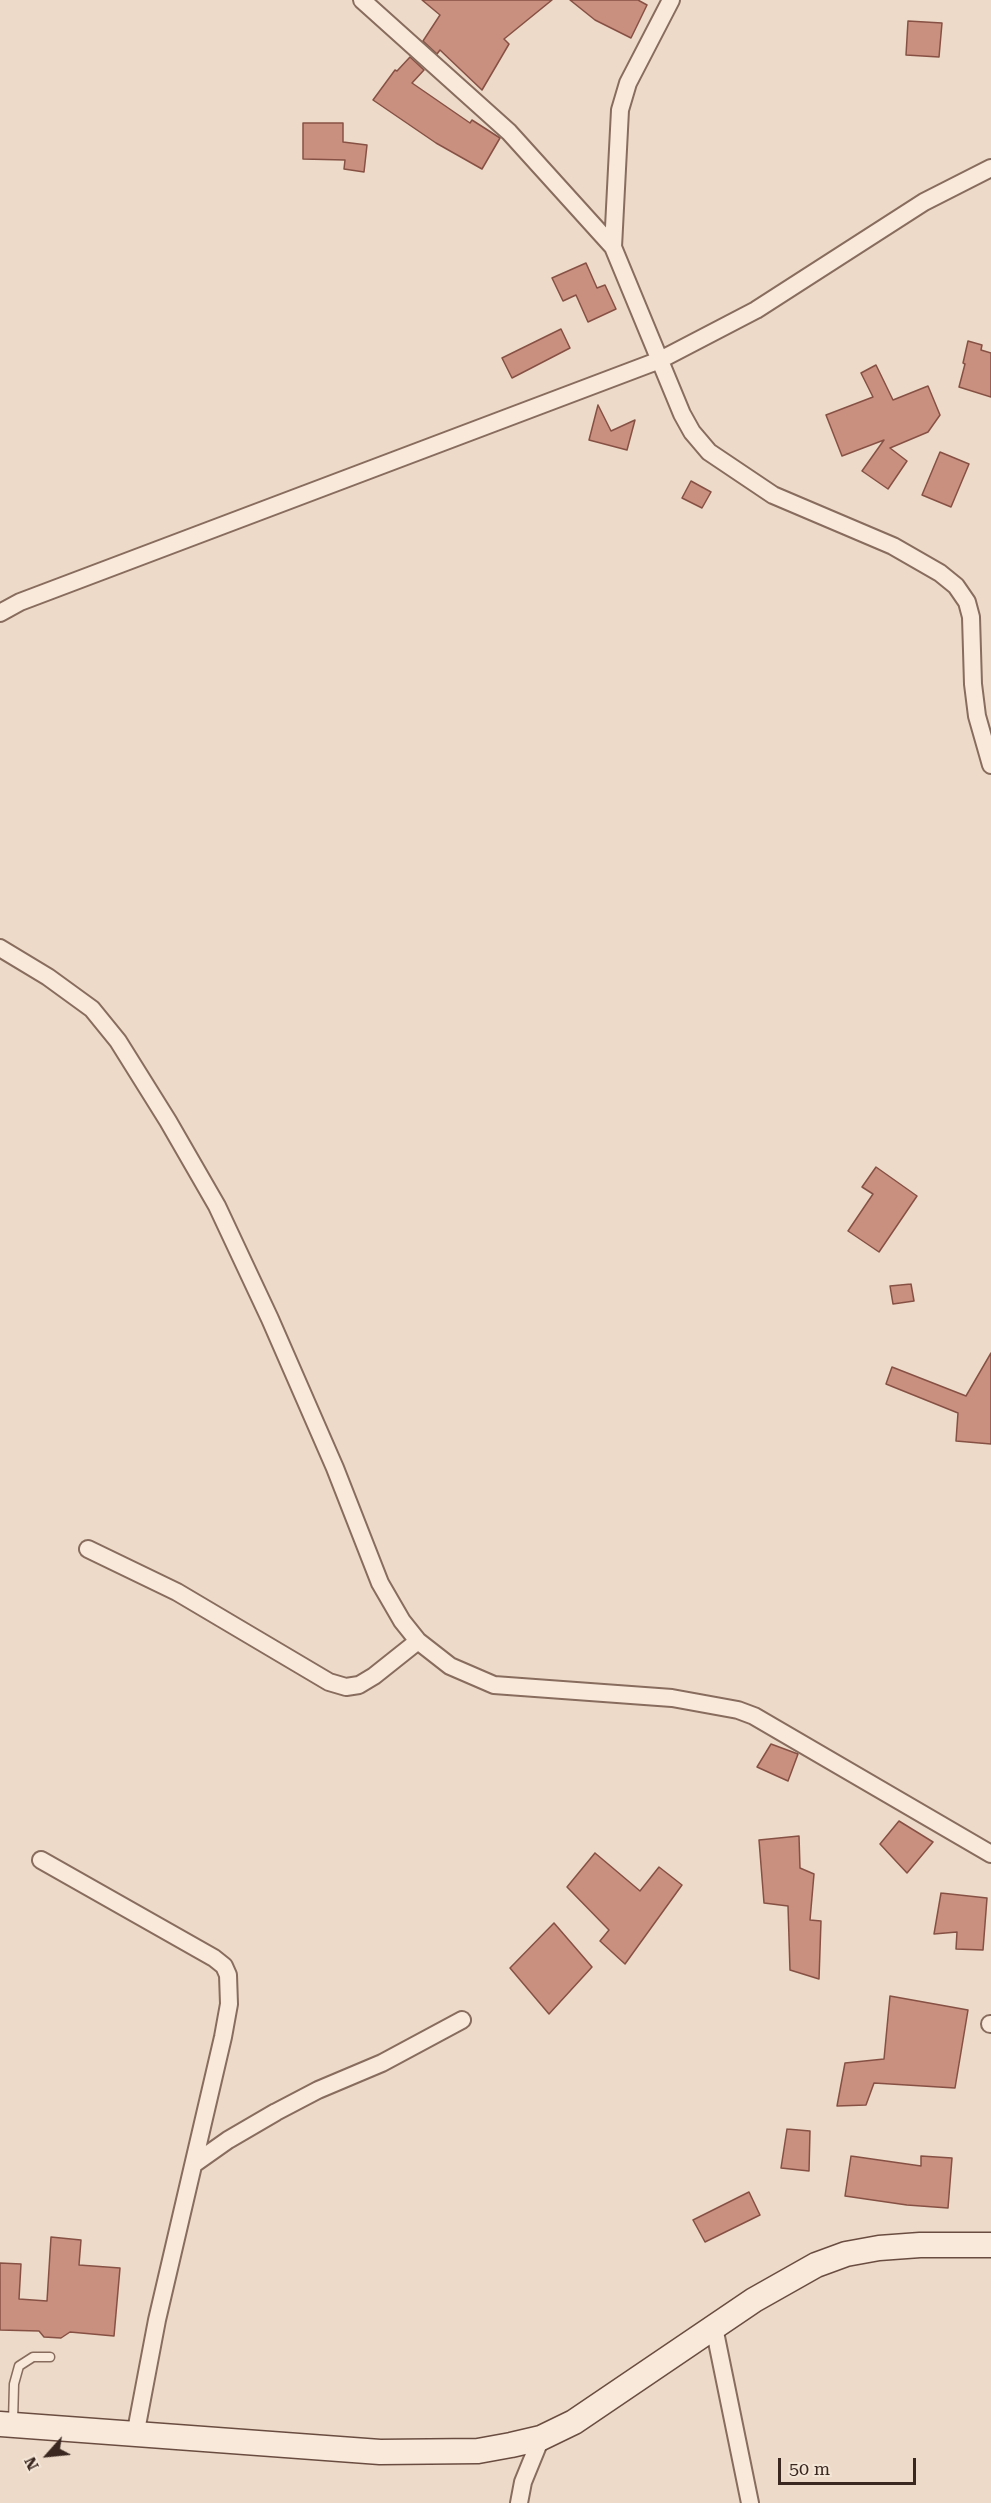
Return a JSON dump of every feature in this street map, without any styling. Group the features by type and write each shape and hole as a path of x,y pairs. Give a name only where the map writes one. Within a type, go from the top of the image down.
{"main road":[{"path":"6,2425 380,2452 478,2451 541,2438 574,2422 787,2280 846,2254 879,2248 920,2245 991,2245"}],"street":[{"path":"362,0 509,132 613,247 692,432 709,452 773,495 893,546 940,573 956,586 967,602 970,617 977,716 991,765"},
{"path":"613,247 620,110 628,83 671,0"},
{"path":"0,613 20,602 397,458 592,388 660,360 756,310 924,202 991,168"},
{"path":"0,948 92,1009 118,1041 168,1121 217,1206 270,1319 335,1468 380,1583 402,1621 418,1641 450,1666 494,1685 672,1698 738,1710 754,1716 991,1854"},
{"path":"88,1549 177,1593 329,1682 346,1687 359,1685 374,1676 418,1641"},
{"path":"41,1860 214,1958 224,1966 228,1975 229,2004 158,2320 135,2436"},
{"path":"194,2164 228,2140 276,2112 318,2090 382,2063 462,2020"},
{"path":"714,2327 750,2503"},
{"path":"519,2503 523,2482 541,2438"}],"lane":[{"path":"6,2425 19,2366 33,2357 51,2357"}],"building":[{"path":"422,0 552,0 504,39 509,44 482,90 440,50 437,54 423,41 440,15"},
{"path":"570,0 638,0 647,5 631,38 595,20"},
{"path":"908,21 942,23 939,57 906,55"},
{"path":"410,57 424,70 412,83 470,123 472,120 500,138 482,169 436,143 373,100 395,70 397,71"},
{"path":"303,123 343,123 343,142 367,145 364,172 344,169 345,160 303,159"},
{"path":"586,263 597,288 605,285 616,309 588,322 576,295 563,301 552,278"},
{"path":"561,329 570,348 512,378 502,358"},
{"path":"968,341 982,345 981,350 991,353 991,397 959,387"},
{"path":"876,365 893,400 928,386 940,415 928,432 890,448 907,461 888,489 862,471 884,440 842,456 826,415 873,397 861,373"},
{"path":"598,405 611,431 635,420 627,450 589,440"},
{"path":"940,452 969,464 951,507 922,495"},
{"path":"691,481 711,492 702,508 682,498"},
{"path":"876,1167 917,1196 879,1252 848,1231 873,1194 862,1187"},
{"path":"911,1284 914,1301 893,1304 890,1286"},
{"path":"991,1353 991,1444 956,1441 958,1413 886,1384 892,1367 966,1396"},
{"path":"771,1744 798,1754 788,1781 757,1767"},
{"path":"899,1821 933,1842 907,1873 880,1844"},
{"path":"799,1836 800,1868 814,1874 810,1920 821,1921 819,1979 790,1970 788,1906 764,1903 759,1840"},
{"path":"595,1853 640,1891 659,1867 682,1885 625,1964 600,1941 609,1930 567,1887"},
{"path":"941,1893 987,1898 983,1950 956,1949 957,1932 934,1934"},
{"path":"554,1923 592,1967 549,2014 510,1968"},
{"path":"890,1996 968,2010 955,2088 874,2083 866,2105 837,2106 845,2063 884,2059"},
{"path":"787,2129 810,2131 809,2171 781,2168"},
{"path":"851,2156 921,2166 921,2156 952,2158 948,2208 845,2196"},
{"path":"749,2192 760,2215 705,2242 693,2220"},
{"path":"51,2237 81,2240 79,2265 120,2268 114,2336 70,2332 61,2338 44,2337 39,2331 0,2330 0,2263 21,2264 19,2299 47,2301"}]}
